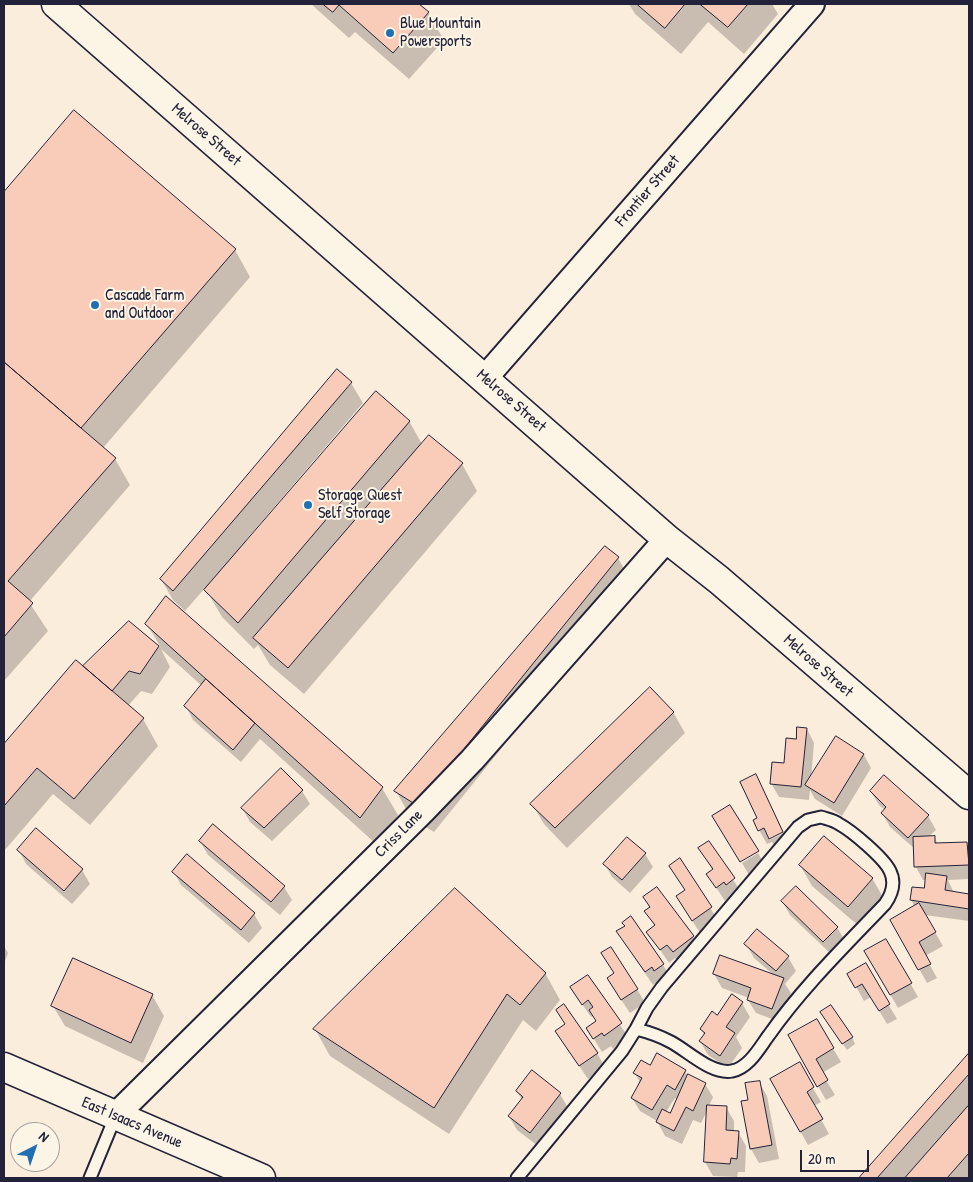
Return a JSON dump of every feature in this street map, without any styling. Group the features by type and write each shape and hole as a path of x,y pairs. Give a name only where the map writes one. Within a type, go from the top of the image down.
{"street":[{"name":"Melrose Street","path":"56,4 667,539 719,580 969,795"},
{"name":"Frontier Street","path":"485,378 812,4"},
{"name":"Criss Lane","path":"116,1115 423,811 472,760 667,539"},
{"name":"East Isaacs Avenue","path":"4,1067 261,1178"}],"lane":[{"path":"517,1178 622,1051 662,987 798,827 808,820 821,817 839,823 883,860 891,872 892,894 885,904 816,977 746,1064 732,1071 714,1070 672,1042 652,1033 636,1029"},
{"path":"90,1178 116,1115"}],"building":[{"name":"Blue Mountain Powersports","path":"323,4 419,4 429,12 393,53 339,5 333,12"},
{"path":"637,4 685,4 665,28"},
{"path":"700,4 748,4 728,27"},
{"name":"Cascade Farm and Outdoor","path":"74,110 236,249 81,428 4,362 4,192"},
{"path":"4,362 116,458 8,581 33,603 4,637"},
{"name":"Storage Quest Self Storage","path":"337,369 352,382 173,591 160,579"},
{"name":"Storage Quest Self Storage","path":"376,391 410,421 238,623 204,590"},
{"name":"Storage Quest Self Storage","path":"429,435 463,463 288,668 253,638"},
{"path":"605,546 619,557 418,806 394,791"},
{"path":"166,596 383,787 360,818 145,624"},
{"path":"129,621 159,646 140,674 129,671 112,691 83,666"},
{"path":"76,660 144,718 74,799 37,768 4,806 4,744"},
{"path":"206,679 255,723 233,750 184,706"},
{"path":"650,687 674,712 555,828 530,804"},
{"path":"797,727 807,728 801,787 770,784 772,762 784,763 786,738 796,739"},
{"path":"836,736 864,754 834,803 805,785"},
{"path":"281,768 303,790 264,828 241,808"},
{"path":"756,774 783,832 769,839 764,828 758,831 753,820 757,818 740,782"},
{"path":"884,775 929,815 908,838 881,813 886,807 870,791"},
{"path":"730,805 759,851 740,862 712,816"},
{"path":"213,824 285,886 271,902 199,841"},
{"path":"36,828 83,869 64,891 17,850"},
{"path":"824,836 873,878 848,907 799,865"},
{"path":"935,836 935,843 967,842 969,865 914,867 913,837"},
{"path":"627,837 646,853 622,880 603,864"},
{"path":"709,841 735,878 726,885 724,882 716,888 706,874 713,869 698,848"},
{"path":"187,854 255,913 241,930 172,872"},
{"path":"680,858 712,907 692,921 676,896 685,890 669,866"},
{"path":"926,873 947,876 945,890 969,894 969,909 910,900 912,887 924,888"},
{"path":"796,886 838,927 823,942 781,901"},
{"path":"657,887 694,936 673,952 667,945 660,950 646,932 655,925 644,911 650,907 643,897"},
{"path":"455,888 546,973 520,1005 507,994 434,1108 313,1029"},
{"path":"919,903 936,932 919,942 931,964 918,970 890,920"},
{"path":"631,916 664,964 654,971 652,967 645,972 616,931 625,926 622,923"},
{"path":"757,929 789,956 776,971 744,944"},
{"path":"886,939 912,983 890,995 864,951"},
{"path":"611,947 638,989 621,1000 607,978 614,973 601,953"},
{"path":"720,955 784,978 772,1009 747,1000 751,988 713,974"},
{"path":"73,958 153,994 131,1043 51,1006"},
{"path":"866,963 890,1004 879,1011 862,984 855,988 847,974"},
{"path":"588,975 622,1023 604,1036 602,1033 593,1039 586,1028 596,1021 589,1010 593,1007 588,1000 582,1005 570,987"},
{"path":"732,994 743,1002 726,1027 735,1033 720,1056 699,1041 705,1033 700,1029 712,1011 717,1015"},
{"path":"564,1004 598,1053 579,1066 555,1031 565,1024 556,1010"},
{"path":"831,1005 853,1037 842,1044 820,1012"},
{"path":"817,1019 834,1048 816,1059 828,1080 817,1087 788,1035"},
{"path":"657,1053 686,1070 675,1090 667,1085 652,1110 631,1098 642,1078 633,1073 641,1060 650,1065"},
{"path":"969,1053 969,1074 877,1178 859,1178"},
{"path":"800,1062 814,1087 807,1092 823,1119 800,1132 770,1079"},
{"path":"532,1070 561,1093 530,1133 508,1116 523,1097 516,1091"},
{"path":"688,1074 706,1083 693,1111 686,1107 674,1131 656,1122 662,1109 670,1113"},
{"path":"760,1081 772,1145 750,1149 741,1101 748,1100 745,1083"},
{"path":"707,1105 727,1106 726,1130 739,1131 737,1159 731,1158 730,1164 704,1162"},
{"path":"969,1105 969,1153 947,1178 905,1178"}],"place":[{"name":"Blue Mountain Powersports","path":"390,33"},
{"name":"Cascade Farm and Outdoor","path":"95,305"},
{"name":"Storage Quest Self Storage","path":"308,505"}]}
